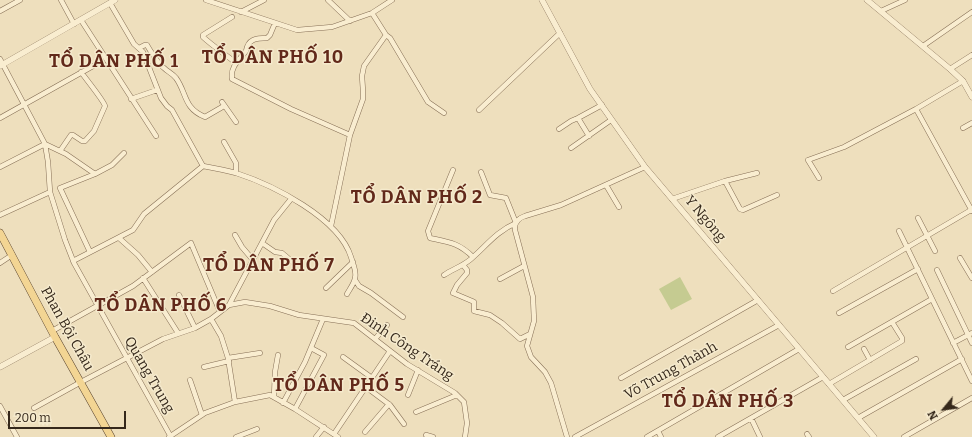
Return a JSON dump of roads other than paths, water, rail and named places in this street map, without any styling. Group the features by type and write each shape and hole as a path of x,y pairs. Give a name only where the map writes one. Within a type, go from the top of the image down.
{"main road":[{"name":"Phan Bội Châu","path":"0,233 111,437"}],"street":[{"path":"0,11 20,0"},
{"path":"61,0 74,24"},
{"path":"206,0 297,30 332,27 372,13 392,0"},
{"path":"241,12 264,0"},
{"path":"328,0 350,20"},
{"name":"Y Ngông","path":"542,0 590,89 645,167 872,436"},
{"path":"867,0 950,69 962,82 972,97"},
{"path":"881,11 905,0"},
{"path":"1,63 112,2 134,44 144,52 157,90 167,106 172,110 203,166 236,173 258,182 311,210 331,226 348,248 355,270 355,280 346,294"},
{"path":"922,46 972,12"},
{"path":"372,13 386,35 390,38 428,102 444,113"},
{"path":"232,18 203,35 203,37 217,50 223,51 236,63"},
{"path":"81,20 156,136"},
{"path":"275,23 270,35 267,38 255,38 252,41 246,52 236,63 231,74 232,80 291,109 350,135"},
{"path":"479,110 560,33"},
{"path":"331,226 350,135 362,99 362,76 364,66 386,35"},
{"path":"139,48 147,45 163,68 168,70 175,77 194,111 205,117 223,104 236,122"},
{"path":"950,69 972,55"},
{"name":"Quang Trung","path":"1,63 25,105 44,144 48,162 50,192 73,261 170,437"},
{"path":"0,118 93,66"},
{"path":"60,151 73,135 82,141 85,141 94,131 105,106 81,72"},
{"path":"819,178 808,160 844,147 916,109 962,82"},
{"path":"132,98 157,90"},
{"path":"559,130 570,121 602,105"},
{"path":"833,291 972,211 916,109"},
{"path":"578,118 589,136"},
{"path":"571,148 611,120"},
{"path":"963,128 972,123"},
{"path":"224,142 236,163 236,173"},
{"path":"0,167 44,144 60,151 95,174"},
{"path":"90,252 60,188 95,174 112,165 124,153"},
{"path":"73,261 133,230 144,214 203,166"},
{"path":"444,275 463,265 492,238 508,226 516,223 520,218 561,205 645,167"},
{"path":"453,170 428,231 430,238 449,242 463,248 474,256"},
{"path":"481,172 490,195 506,198 516,223 515,230 533,297 534,320 527,346 531,357 545,372 551,383 567,437"},
{"path":"672,199 725,181 757,173"},
{"path":"725,181 740,210 777,195"},
{"path":"606,185 619,207"},
{"path":"0,215 50,192"},
{"path":"34,408 80,382 163,339 195,328 211,319 229,305 274,220 291,199"},
{"path":"918,218 935,251"},
{"path":"899,231 972,381"},
{"path":"235,235 242,247 253,260"},
{"path":"119,238 138,255 152,272"},
{"path":"0,367 97,306 133,286 190,243 220,312"},
{"path":"262,243 275,252 282,253 294,263"},
{"path":"0,263 12,255"},
{"path":"960,258 972,278"},
{"path":"326,288 353,262"},
{"path":"463,265 467,270 467,273 454,288 453,293 474,302 474,311 490,315 502,323 520,339 530,334"},
{"path":"500,279 524,266"},
{"path":"839,313 918,269"},
{"path":"938,270 970,334 972,343"},
{"path":"143,278 178,333"},
{"path":"355,280 359,286 403,317"},
{"path":"179,295 195,328"},
{"path":"848,347 932,299"},
{"path":"621,378 758,300"},
{"name":"Đinh Công Tráng","path":"229,305 245,302 270,306 298,315 354,323 390,351 457,395 464,402 467,423 465,437"},
{"path":"211,319 221,336 229,360 235,402"},
{"path":"283,403 324,319"},
{"path":"829,384 902,340 892,322"},
{"path":"374,339 387,325"},
{"name":"Võ Trung Thành","path":"575,437 779,325"},
{"path":"954,343 970,334"},
{"path":"295,409 324,355 311,348"},
{"path":"648,437 799,349"},
{"path":"864,349 870,360"},
{"path":"170,437 202,415 235,402 270,395 295,409 336,436 390,351"},
{"path":"204,368 229,360 260,353"},
{"path":"274,398 275,372 278,355"},
{"path":"343,357 372,378"},
{"path":"843,400 916,359"},
{"path":"858,418 962,360"},
{"path":"408,395 418,370"},
{"path":"720,436 823,377"},
{"path":"190,380 202,415"},
{"path":"366,387 389,404 404,424"},
{"path":"416,412 457,395"},
{"path":"904,437 972,398"},
{"path":"364,432 389,404"},
{"path":"0,406 17,437"},
{"path":"751,418 760,437"},
{"path":"236,437 257,428"},
{"path":"316,437 324,428"},
{"path":"658,431 661,437"},
{"path":"426,435 433,437"}],"district":[{"name":"TỔ DÂN PHỐ 10","path":"273,58"},
{"name":"TỔ DÂN PHỐ 1","path":"114,62"},
{"name":"TỔ DÂN PHỐ 2","path":"417,198"},
{"name":"TỔ DÂN PHỐ 7","path":"269,266"},
{"name":"TỔ DÂN PHỐ 6","path":"161,306"},
{"name":"TỔ DÂN PHỐ 5","path":"339,386"},
{"name":"TỔ DÂN PHỐ 3","path":"728,402"}]}
